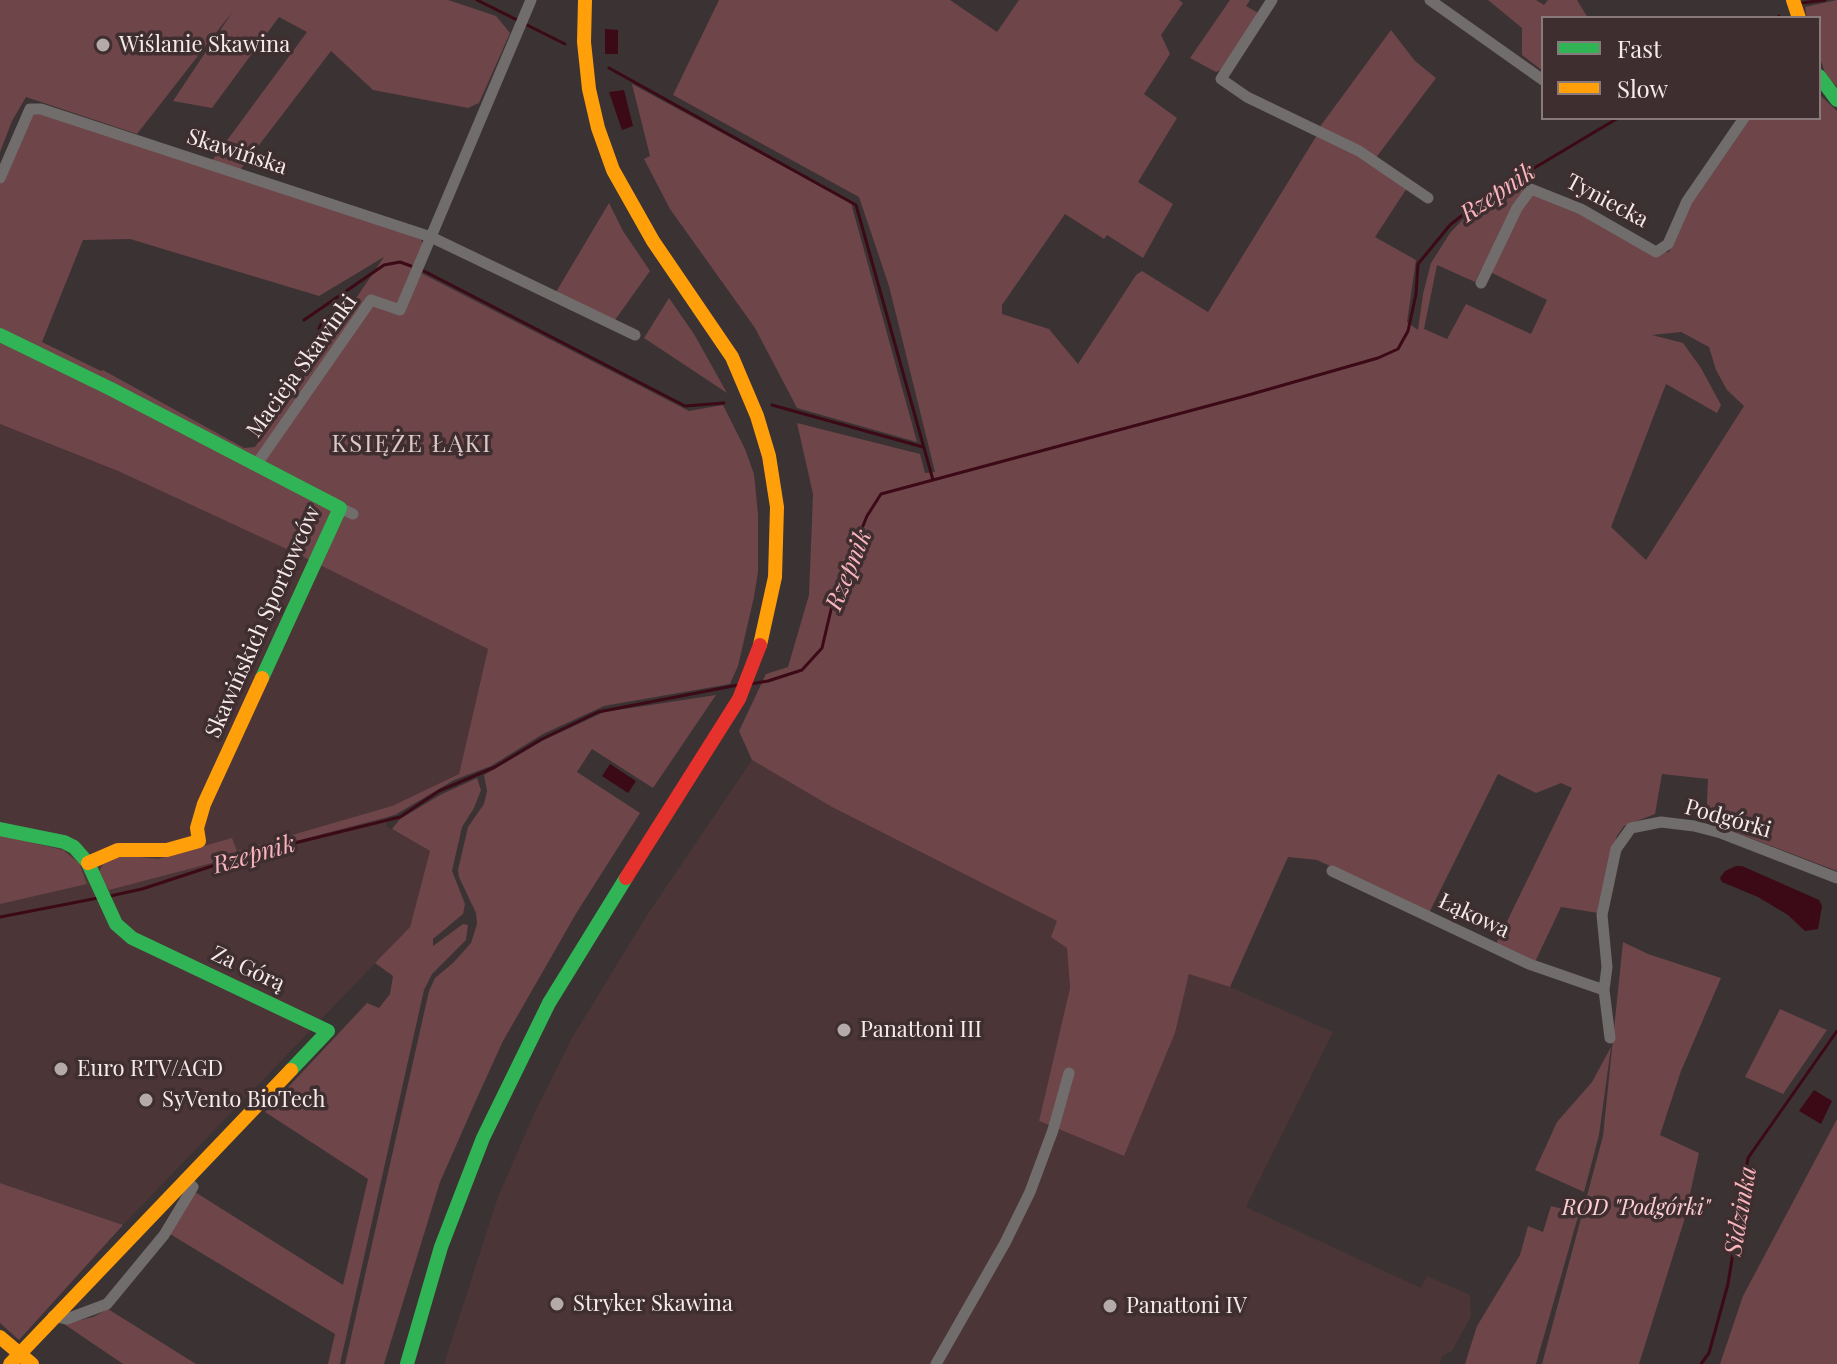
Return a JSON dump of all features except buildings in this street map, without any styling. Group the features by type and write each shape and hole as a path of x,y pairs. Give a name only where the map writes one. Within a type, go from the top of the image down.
{"street":[{"path":"431,237 531,0"},
{"path":"407,1364 441,1247 483,1138 549,1003 739,699 767,623 777,556 777,507 769,456 751,398 732,357 642,224 609,160 587,79 585,0"},
{"path":"1272,0 1221,79 1247,97 1359,151 1428,198"},
{"path":"1430,0 1541,79"},
{"path":"1821,79 1837,100"},
{"name":"Skawińska","path":"0,178 30,109 41,109 431,237 635,335"},
{"name":"Tyniecka","path":"1481,283 1517,208 1531,189 1581,209 1656,252 1668,244 1687,201 1743,120"},
{"name":"Macieja Skawinki","path":"256,465 371,300 400,310 431,237"},
{"name":"Skawińskich Sportowców","path":"0,335 100,383 346,511 204,804 197,828 199,841 167,850 118,850 88,863"},
{"name":"Podgórki","path":"1610,1038 1604,990 1607,967 1602,915 1609,871 1620,840 1638,824 1661,822 1721,833 1837,878"},
{"name":"Za Górą","path":"0,829 64,842 84,856 116,924 132,938 328,1031 15,1359"},
{"name":"Łąkowa","path":"1332,871 1529,964 1604,990"},
{"path":"936,1364 1024,1205 1044,1159 1069,1073"},
{"path":"53,1316 67,1319 107,1304 164,1235 193,1187 185,1179"},
{"path":"0,1337 15,1359 32,1364"}],"shaded area":[{"path":"605,29 618,30 618,54 605,54"},
{"path":"624,90 633,126 622,130 609,92"},
{"path":"338,308 343,311 328,335 317,329 321,321"},
{"path":"0,424 118,471 306,558 488,649 459,774 392,806 386,826 430,851 410,927 123,1225 0,1183"},
{"path":"752,760 832,807 1057,921 1067,948 1070,988 1039,1121 1124,1156 1175,1033 1189,973 1230,987 1333,1032 1246,1207 1421,1288 1427,1276 1470,1295 1471,1316 1452,1351 1442,1356 1440,1364 444,1364 498,1197 572,1038 647,915"},
{"path":"610,764 636,781 628,793 602,776"},
{"path":"1736,866 1819,900 1822,906 1818,929 1805,931 1788,915 1758,897 1722,882 1720,878 1725,871"},
{"path":"1814,1090 1832,1101 1821,1124 1799,1111"}],"green space":[{"path":"0,0 448,0 496,16 510,33 479,103 468,108 373,90 331,51 240,170 211,162 307,32 279,17 212,108 173,101 233,11 137,134 26,97 0,152"},
{"path":"719,0 950,0 997,32 1019,0 1179,0 1183,3 1161,35 1170,54 1144,94 1177,118 1138,182 1173,204 1143,258 1107,235 1104,239 1065,214 1002,305 1002,314 1049,329 1078,364 1136,275 1142,271 1208,312 1317,135 1356,153 1407,188 1375,237 1416,260 1407,322 1418,330 1431,263 1450,233 1468,214 1520,182 1657,253 1669,252 1692,198 1745,120 1821,120 1821,96 1837,111 1837,871 1706,821 1708,779 1662,774 1655,814 1624,826 1617,836 1607,866 1598,913 1561,907 1534,964 1496,944 1572,788 1561,783 1536,793 1498,774 1429,913 1317,860 1288,857 1230,987 1189,974 1175,1033 1124,1156 1039,1121 1070,988 1067,948 1051,937 1057,921 832,807 752,760 739,731 766,674 788,667 809,595 813,494 797,423 920,454 925,473 935,472 889,286 859,197 673,95","holes":["1437,265 1475,282 1482,268 1547,300 1531,334 1466,304 1447,339 1424,329","1681,332 1709,347 1716,370 1727,390 1744,406 1646,560 1611,527 1666,384 1717,413 1721,405 1683,343 1652,335"]},
{"path":"1230,0 1250,0 1246,6 1260,14 1223,69 1216,72 1190,58"},
{"path":"1488,0 1536,0 1544,5 1548,0 1577,0 1587,16 1541,16 1541,69 1522,55 1522,28"},
{"path":"1837,0 1837,87 1825,73 1821,61 1821,16 1807,16 1805,7"},
{"path":"1391,30 1415,61 1436,78 1375,159 1319,128"},
{"path":"632,84 851,203 917,442 797,408 755,328 670,209 644,159 650,156"},
{"path":"38,112 421,239 424,249 417,271 689,411 723,405 754,474 758,514 758,572 754,597 738,666 730,684 604,706 543,734 491,766 454,780 395,815 109,890 98,874 103,864 123,855 158,859 232,838 237,851 392,806 459,774 488,649 306,558 118,471 0,424 0,180 26,118","holes":["130,239 319,296 384,257 255,447 244,448 103,370 42,342 83,240"]},
{"path":"609,203 623,231 650,271 615,320 556,292"},
{"path":"669,298 694,334 727,393 644,338"},
{"path":"716,695 653,788 592,749 577,772 640,813 577,912 503,1041 440,1182 384,1364 345,1364 429,991 435,978 471,943 477,924 476,913 458,870 468,827 484,804 487,791 484,775 544,740 604,712"},
{"path":"477,778 481,790 462,827 452,871 465,904 463,914 433,939 433,946 463,924 468,925 466,940 432,974 424,990 340,1364 328,1364 335,1334 170,1234 195,1192 343,1285 368,1179 265,1112 367,1003 379,1008 390,994 393,976 375,963 410,927 430,851 392,829 400,819 440,795"},
{"path":"0,835 63,850 79,863 87,884 0,904"},
{"name":"ROD \"Podgórki\"","path":"1623,942 1648,954 1721,978 1681,1071 1660,1135 1699,1153 1684,1221 1639,1364 1542,1364 1603,1136"},
{"path":"1780,1009 1827,1030 1783,1094 1745,1077"},
{"path":"1611,1047 1599,1135 1584,1192 1535,1170 1557,1122 1592,1082"},
{"path":"1837,1119 1837,1364 1720,1364 1743,1296"},
{"path":"0,1183 123,1225 19,1340 0,1323"},
{"path":"1551,1206 1579,1213 1536,1364 1465,1364 1477,1326 1520,1255 1528,1226 1543,1232"},
{"path":"108,1309 196,1364 123,1364 64,1324 93,1317"}],"waterway":[{"path":"477,0 565,44"},
{"name":"Rzepnik","path":"1801,3 1825,0"},
{"path":"609,68 856,205 933,480"},
{"name":"Rzepnik","path":"750,684 802,670 822,648 834,597 867,516 881,494 1245,396 1378,358 1398,349 1408,331 1416,294 1418,264 1450,225 1484,198 1615,120"},
{"path":"304,320 384,265 400,262 411,266"},
{"path":"424,271 685,406 724,403"},
{"path":"772,405 923,447"},
{"name":"Rzepnik","path":"110,896 142,889 246,855 400,817 439,791 495,767 540,740 598,712 738,685"},
{"name":"Rzepnik","path":"0,917 98,898"},
{"name":"Sidzinka","path":"1701,1364 1709,1353 1728,1284 1748,1158 1837,1031"}],"traffic: fast":[{"path":"1821,79 1837,100"},
{"path":"0,335 340,508 262,678"},
{"path":"0,829 64,842 74,847 88,863 116,924 132,938 328,1031 291,1070"},
{"path":"407,1364 441,1247 483,1138 549,1003 626,878"}],"traffic: slow":[{"path":"585,0 584,42 589,89 598,128 613,170 653,241 732,357 757,416 769,456 777,507 775,577 760,645"},
{"path":"1793,0 1798,16"},
{"path":"88,863 118,850 167,850 199,841 197,828 204,804 262,678"},
{"path":"10,1364 291,1070"},
{"path":"0,1337 32,1364"}],"traffic: jam":[{"path":"626,878 739,699 760,645"}],"place":[{"name":"Wiślanie Skawina","path":"103,45"},
{"name":"Panattoni III","path":"844,1030"},
{"name":"Euro RTV/AGD","path":"61,1069"},
{"name":"SyVento BioTech","path":"146,1100"},
{"name":"Stryker Skawina","path":"557,1304"},
{"name":"Panattoni IV","path":"1110,1306"}],"district":[{"name":"KSIĘŻE ŁĄKI","path":"412,445"}]}
